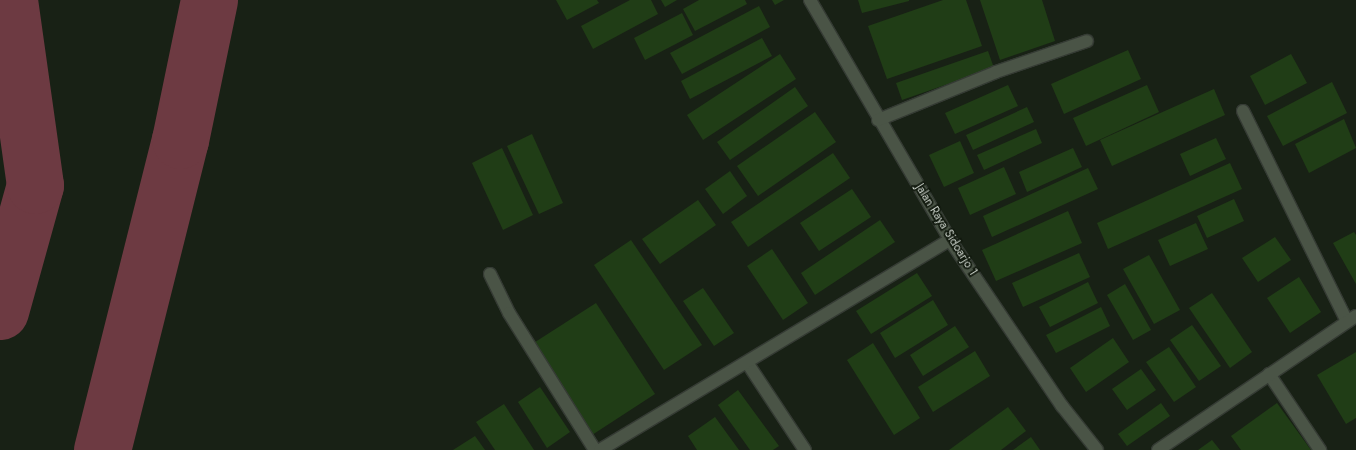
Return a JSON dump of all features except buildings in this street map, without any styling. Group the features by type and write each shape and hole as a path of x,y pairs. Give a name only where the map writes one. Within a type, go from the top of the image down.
{"street":[{"name":"Jalan Raya Sidoarjo 1","path":"810,0 878,120 950,240 1062,406 1097,450"},
{"path":"878,120 996,72 1087,41"},
{"path":"1158,450 1351,319 1243,111"},
{"path":"600,450 748,364 950,240"},
{"path":"490,274 509,313 595,450"},
{"path":"748,364 805,450"},
{"path":"1269,374 1320,450"}],"waterway":[{"path":"0,311 35,185 9,0"},
{"path":"102,450 180,140 209,0"}]}
